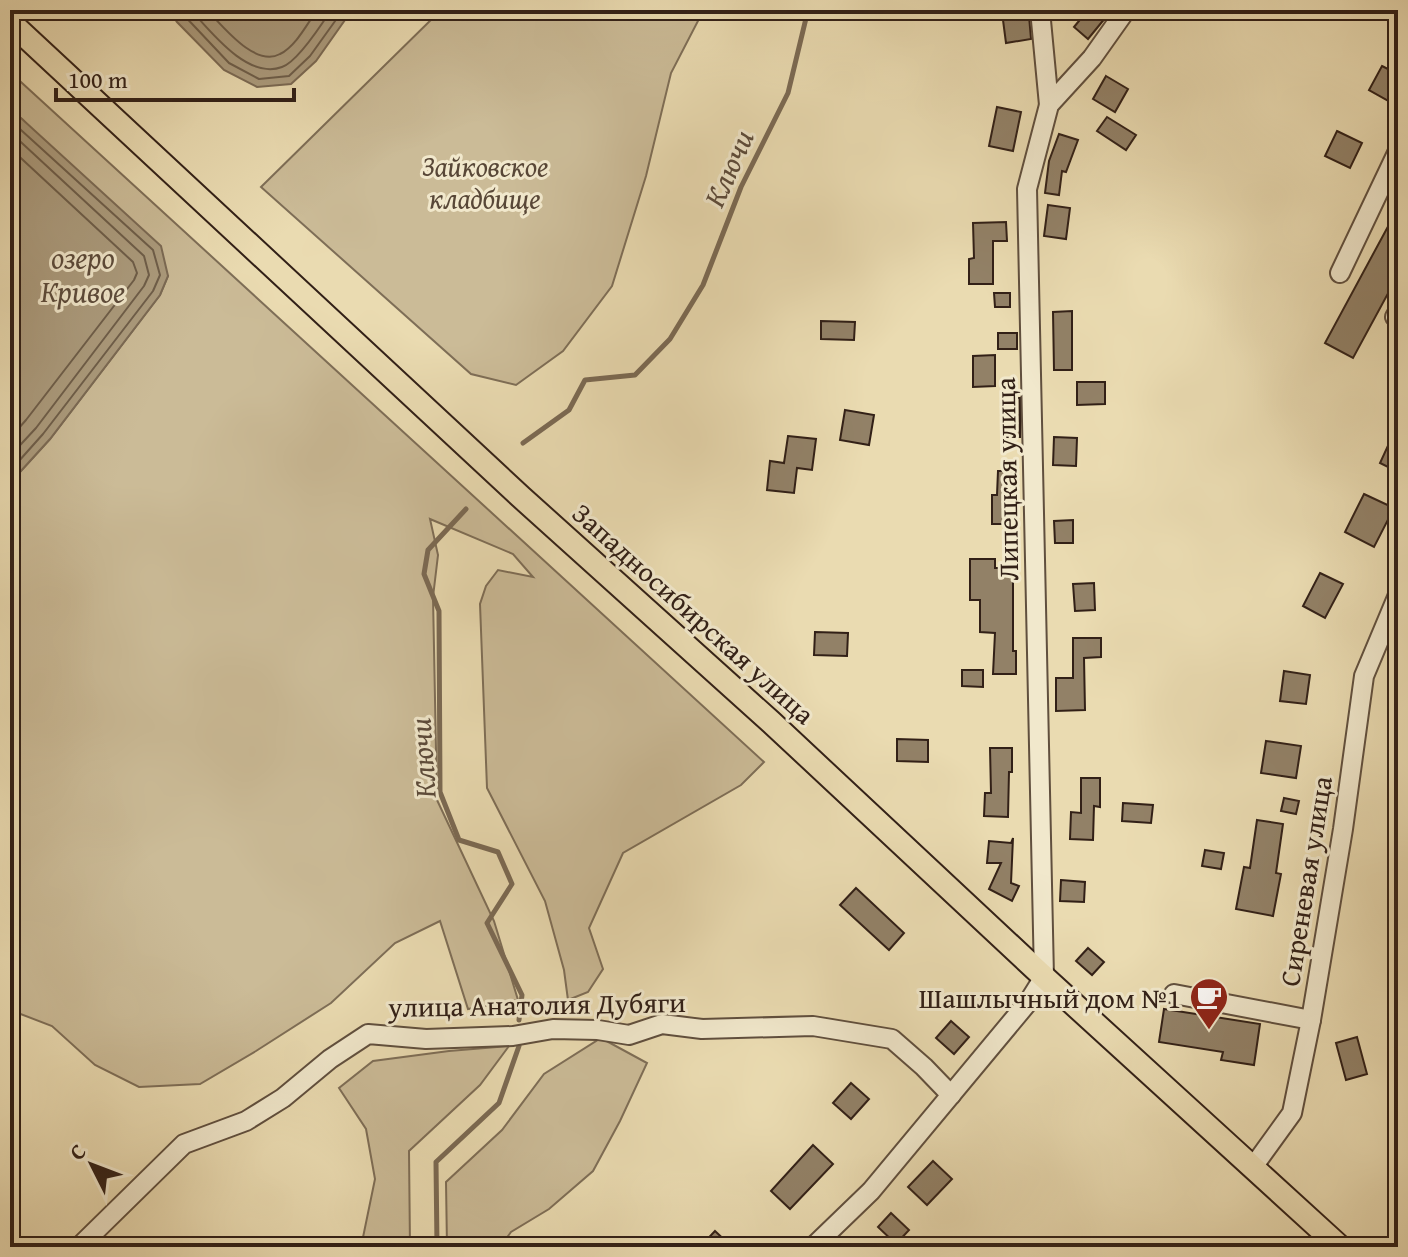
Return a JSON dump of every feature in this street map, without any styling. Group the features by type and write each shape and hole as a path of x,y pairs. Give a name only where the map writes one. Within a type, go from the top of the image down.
{"main road":[{"name":"Западносибирская улица","path":"10,22 521,497 771,722 1340,1247"}],"street":[{"path":"1040,10 1049,105"},
{"name":"Липецкая улица","path":"1044,977 1027,189 1049,105 1092,58 1126,10"},
{"path":"1340,273 1398,151"},
{"path":"1398,312 1395,317 1398,319"},
{"name":"Сиреневая улица","path":"1253,1167 1292,1113 1343,829 1364,676 1398,595"},
{"path":"813,1247 871,1191 1029,1001 1044,977"},
{"path":"1174,994 1311,1020"},
{"name":"улица Анатолия Дубяги","path":"79,1247 184,1144 246,1121 283,1098 330,1059 368,1034 426,1039 513,1036 553,1029 598,1030 629,1035 662,1024 702,1029 813,1026 892,1039 951,1095"}],"green space":[{"name":"Зайковское кладбище","path":"441,10 700,10 699,19 671,73 646,176 612,286 563,351 516,385 471,374 261,187"},
{"path":"10,72 764,762 741,785 623,853 589,928 603,969 588,992 568,1000 564,970 545,901 487,788 480,604 486,586 498,570 533,577 513,554 430,519 438,555 433,597 437,800 494,921 518,1000 468,1009 440,921 395,943 331,1003 200,1084 139,1087 95,1065 52,1026 10,1010 10,483 50,439 160,295 168,276 22,119 10,110"},
{"path":"601,1038 647,1063 593,1171 549,1209 511,1232 500,1247 447,1247 446,1182 502,1130 544,1074"},
{"path":"509,1046 480,1085 409,1151 410,1247 361,1247 375,1179 366,1129 339,1088 373,1061"}],"water":[{"path":"169,10 352,10 316,61 291,84 257,87 224,70"},
{"name":"озеро Кривое","path":"10,110 161,246 168,276 160,295 50,439 10,483"}],"building":[{"path":"1088,10 1098,10 1106,17 1088,39 1074,27"},
{"path":"1029,16 1031,39 1006,43 1003,20"},
{"path":"1382,66 1398,74 1398,96 1394,104 1369,90"},
{"path":"1106,76 1128,89 1115,112 1093,99"},
{"path":"997,107 1021,112 1013,151 989,146"},
{"path":"1107,117 1136,135 1126,150 1097,131"},
{"path":"1337,131 1362,143 1350,168 1325,156"},
{"path":"1059,134 1078,140 1066,172 1062,171 1059,195 1045,193 1049,161"},
{"path":"1048,205 1070,208 1066,239 1044,236"},
{"path":"1398,208 1398,275 1353,358 1325,343"},
{"path":"1006,222 1007,241 993,241 993,284 969,284 969,259 974,258 973,223"},
{"path":"994,293 1010,293 1010,307 995,307"},
{"path":"1072,311 1072,370 1054,370 1053,312"},
{"path":"821,321 855,322 854,340 821,339"},
{"path":"998,333 1017,333 1017,349 998,349"},
{"path":"995,355 995,386 973,387 973,356"},
{"path":"1077,382 1105,382 1105,404 1077,405"},
{"path":"1005,398 1020,398 1020,437 1004,437"},
{"path":"845,410 874,415 869,445 840,440"},
{"path":"1398,424 1398,472 1380,463"},
{"path":"788,436 816,439 812,470 797,468 794,493 767,490 770,461 784,463"},
{"path":"1054,437 1077,438 1076,466 1053,465"},
{"path":"998,471 1014,471 1017,524 992,524 992,495 997,495"},
{"path":"1364,494 1394,508 1374,547 1345,532"},
{"path":"1073,520 1073,543 1055,543 1054,521"},
{"path":"970,559 995,559 995,568 1013,568 1016,674 993,674 995,633 980,632 980,600 970,600"},
{"path":"1320,573 1343,584 1325,618 1303,606"},
{"path":"1094,583 1095,610 1075,611 1073,584"},
{"path":"815,632 848,633 847,656 814,655"},
{"path":"1073,638 1101,638 1101,657 1084,658 1085,710 1056,711 1056,678 1073,678"},
{"path":"962,670 983,670 983,687 962,686"},
{"path":"1284,671 1310,675 1306,704 1280,701"},
{"path":"897,739 928,740 928,762 897,761"},
{"path":"1266,741 1301,746 1296,778 1261,773"},
{"path":"990,748 1012,748 1008,817 984,816 985,793 991,793"},
{"path":"1081,778 1100,778 1100,807 1094,806 1093,840 1070,839 1071,812 1081,813"},
{"path":"1284,798 1299,801 1296,814 1281,811"},
{"path":"1123,803 1153,805 1151,823 1122,821"},
{"path":"1257,820 1283,824 1276,873 1281,874 1273,916 1236,909 1244,867 1250,868"},
{"path":"1013,838 1011,883 1019,886 1012,901 989,889 1001,863 987,863 989,841 1011,843"},
{"path":"1205,850 1224,853 1221,869 1202,866"},
{"path":"1061,880 1085,882 1084,902 1060,901"},
{"path":"856,888 904,933 889,950 840,905"},
{"path":"1088,948 1104,962 1092,975 1076,961"},
{"path":"1164,1009 1260,1024 1254,1065 1221,1060 1223,1052 1159,1042"},
{"path":"951,1021 969,1037 954,1054 936,1038"},
{"path":"1357,1037 1367,1074 1346,1080 1336,1043"},
{"path":"851,1083 869,1099 851,1119 833,1103"},
{"path":"813,1145 833,1164 790,1209 771,1191"},
{"path":"933,1161 952,1179 927,1205 908,1187"},
{"path":"891,1213 909,1230 896,1244 878,1227"},
{"path":"715,1231 732,1247 700,1247"}],"waterway":[{"name":"Ключи","path":"523,443 569,410 585,380 635,375 670,339 703,285 741,187 788,93 808,10"},
{"name":"Ключи","path":"466,509 428,550 424,574 439,611 440,792 459,840 498,852 512,884 487,923 522,995 519,1020"},
{"name":"Ключи","path":"437,1247 436,1162 499,1103 519,1046"}],"place":[{"name":"Шашлычный дом №1","path":"1209,1031"}]}
